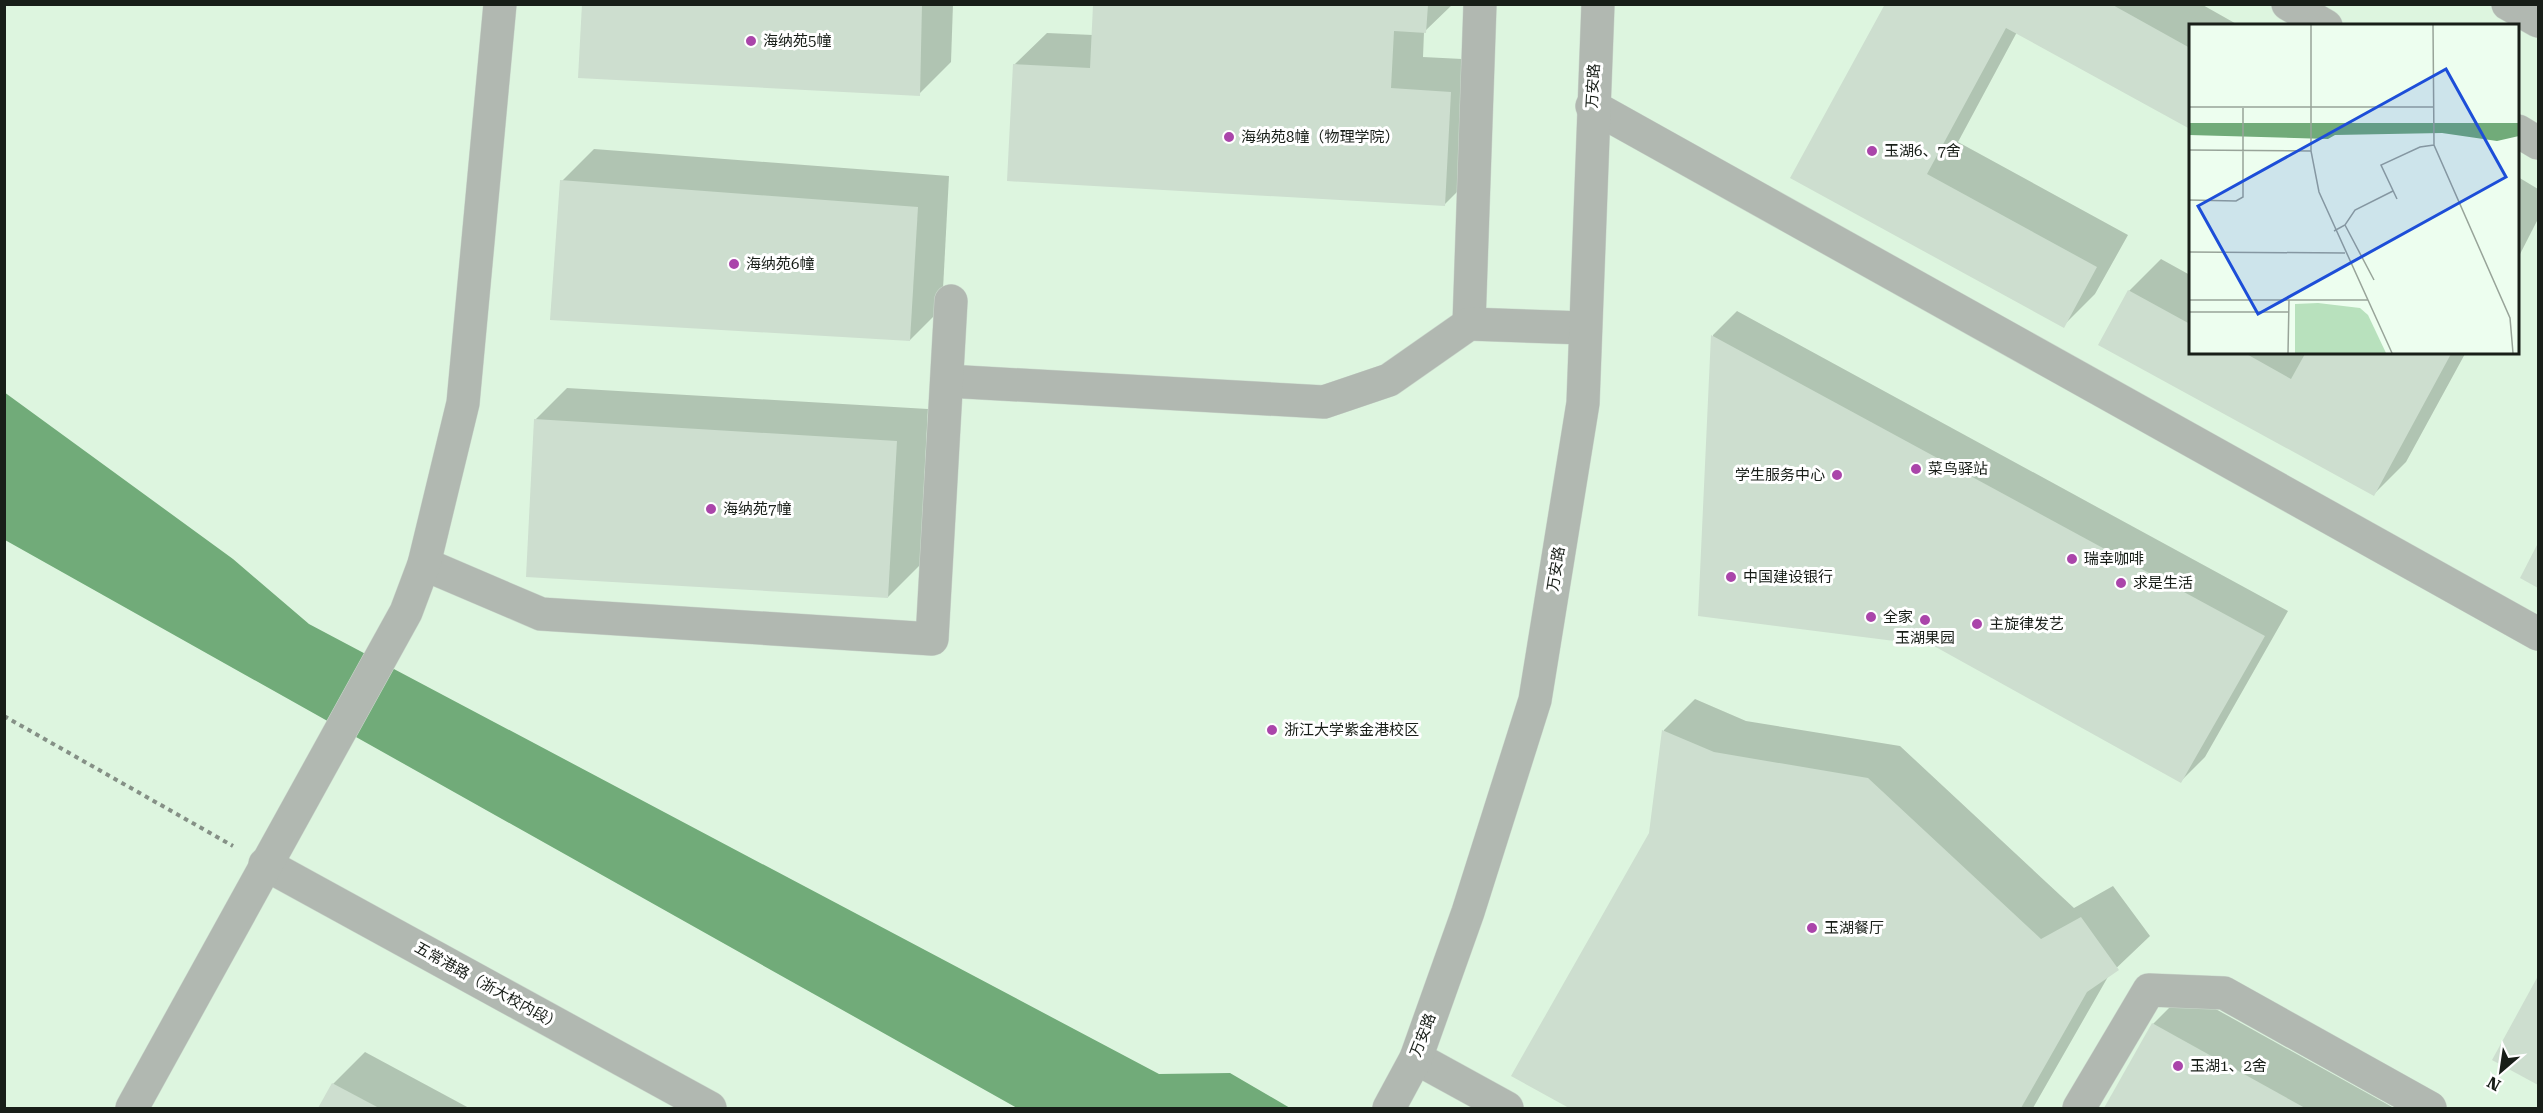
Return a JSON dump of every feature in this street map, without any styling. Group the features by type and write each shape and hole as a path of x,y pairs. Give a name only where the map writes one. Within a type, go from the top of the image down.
{"street":[{"path":"132,1108 265,864 310,790 406,612 424,564 463,403 500,4"},
{"path":"1469,324 1480,4"},
{"name":"万安路","path":"1389,1108 1416,1058 1468,912 1535,700 1583,403 1592,106 1598,4"},
{"path":"2288,4 2323,24"},
{"path":"2508,4 2538,21"},
{"path":"1592,106 2538,634"},
{"path":"2519,132 2538,143"},
{"path":"424,564 541,614 932,639 951,301"},
{"path":"947,381 1324,402 1389,380 1469,324 1585,328"},
{"name":"五常港路（浙大校内段）","path":"265,864 710,1108"},
{"path":"2079,1108 2149,990 2224,993 2430,1108"},
{"path":"1416,1058 1507,1108"}],"path":[{"path":"4,716 265,864"}],"shaded area":[{"name":"浙江大学紫金港校区","path":"5,5 2538,5 2538,1108 5,1108"},
{"path":"4,392 233,559 309,624 1159,1074 1230,1073 1290,1108 1017,1108 5,540"}],"building":[{"name":"海纳苑5幢","path":"582,4 922,4 920,96 578,78"},
{"name":"玉湖6、7舍","path":"1885,4 2111,4 2189,47 2189,128 2006,28 1927,174 2097,267 2064,328 1790,178"},
{"name":"海纳苑8幢（物理学院）","path":"1093,5 1428,5 1426,33 1394,31 1391,88 1451,92 1445,206 1007,181 1013,64 1090,68"},
{"name":"海纳苑6幢","path":"560,180 918,207 910,341 550,320"},
{"path":"2128,290 2189,323 2189,354 2247,354 2291,379 2305,354 2451,354 2374,496 2098,345"},
{"name":"学生服务中心","path":"1711,335 2265,636 2181,783 1934,646 1698,616"},
{"name":"海纳苑7幢","path":"534,419 897,441 888,598 526,577"},
{"path":"2538,543 2538,588 2520,578"},
{"name":"玉湖餐厅","path":"1662,730 1714,752 1868,778 2041,939 2081,917 2119,970 2087,992 2021,1108 1569,1108 1511,1076 1649,833"},
{"path":"2538,976 2538,1085 2492,1060"},
{"name":"玉湖1、2舍","path":"2152,1023 2305,1108 2104,1108"},
{"path":"332,1083 379,1108 318,1108"}],"place":[{"name":"海纳苑5幢","path":"751,41"},
{"name":"海纳苑8幢（物理学院）","path":"1229,137"},
{"name":"玉湖6、7舍","path":"1872,151"},
{"name":"海纳苑6幢","path":"734,264"},
{"name":"菜鸟驿站","path":"1916,469"},
{"name":"学生服务中心","path":"1837,475"},
{"name":"海纳苑7幢","path":"711,509"},
{"name":"瑞幸咖啡","path":"2072,559"},
{"name":"中国建设银行","path":"1731,577"},
{"name":"求是生活","path":"2121,583"},
{"name":"全家","path":"1871,617"},
{"name":"玉湖果园","path":"1925,620"},
{"name":"主旋律发艺","path":"1977,624"},
{"name":"浙江大学紫金港校区","path":"1272,730"},
{"name":"玉湖餐厅","path":"1812,928"},
{"name":"玉湖1、2舍","path":"2178,1066"}]}
